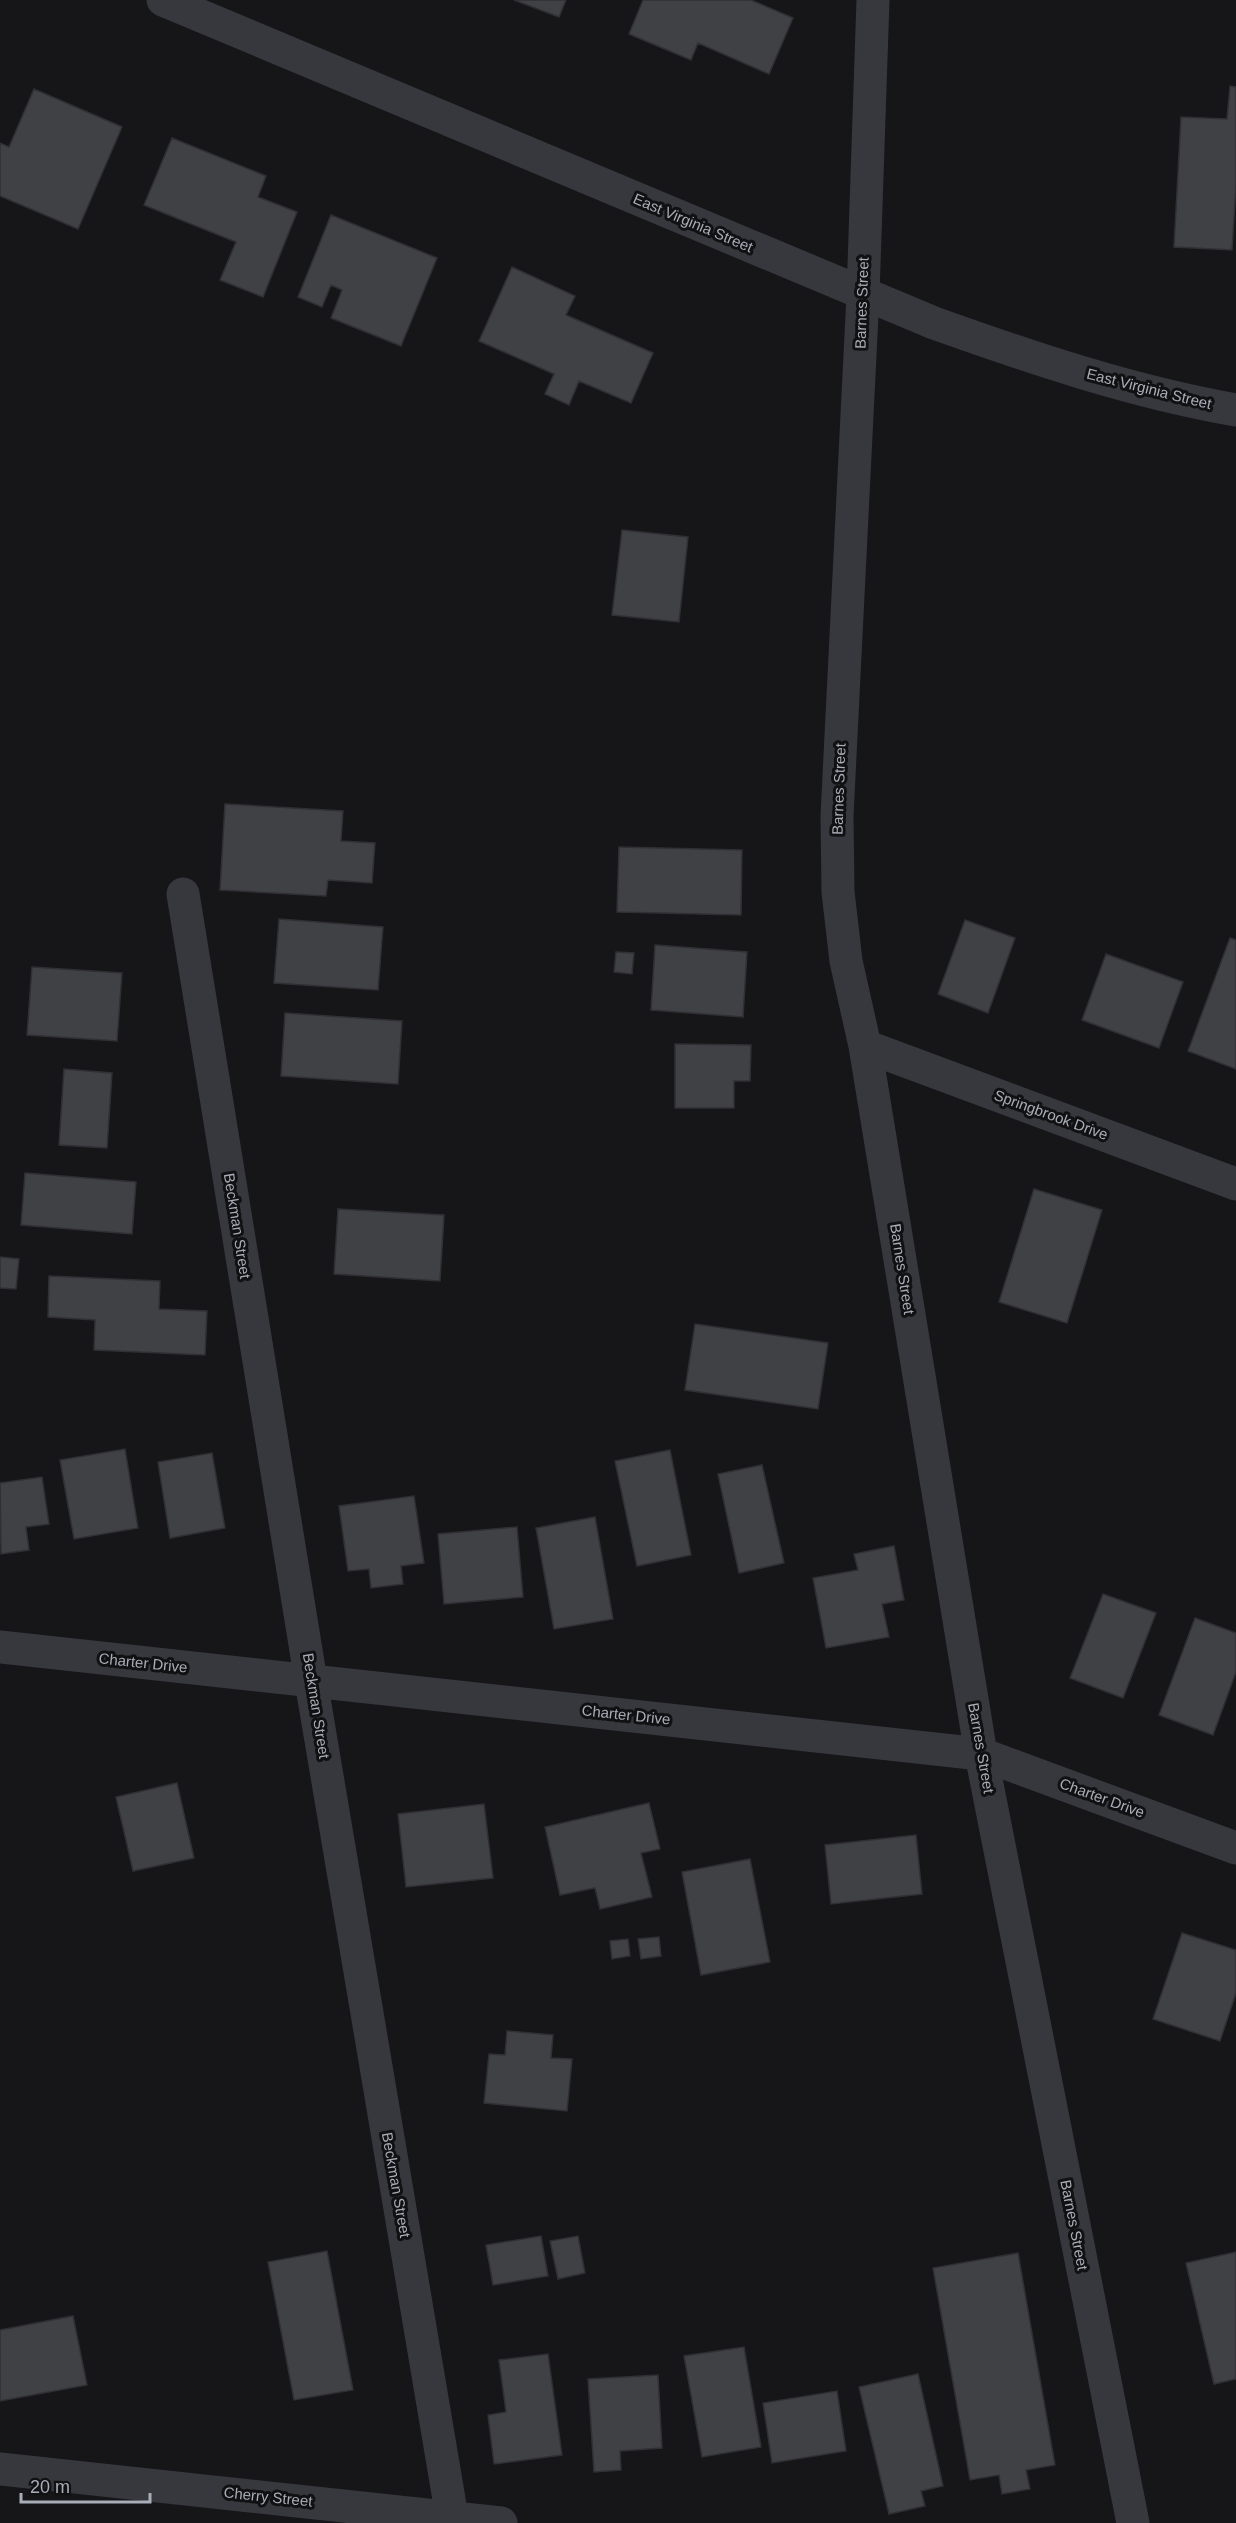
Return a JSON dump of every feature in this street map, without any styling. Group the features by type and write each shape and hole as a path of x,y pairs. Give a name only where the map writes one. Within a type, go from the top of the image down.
{"street":[{"name":"East Virginia Street","path":"162,0 863,295 1022,355 1187,402 1236,410"},
{"name":"Barnes Street","path":"873,0 863,295 837,827 838,892 846,961 865,1046 981,1754 1133,2523"},
{"name":"Beckman Street","path":"183,894 311,1681 452,2517"},
{"name":"Springbrook Drive","path":"865,1046 1236,1184"},
{"name":"Charter Drive","path":"0,1647 981,1754 1236,1848"},
{"name":"Cherry Street","path":"0,2469 501,2523"}],"building":[{"path":"514,0 566,0 559,17"},
{"path":"643,0 751,0 793,18 769,74 698,43 691,60 629,34"},
{"path":"1230,86 1236,87 1236,185 1232,250 1174,247 1181,117 1227,119"},
{"path":"34,89 122,127 78,229 0,196 0,143 9,147"},
{"path":"172,138 266,176 258,197 297,212 263,297 220,280 236,242 144,205"},
{"path":"331,215 437,258 401,346 331,318 342,290 331,285 322,307 298,297"},
{"path":"512,267 575,296 566,315 653,353 631,403 579,381 569,405 545,394 554,374 479,341"},
{"path":"622,530 688,537 679,622 612,615"},
{"path":"225,804 343,811 341,841 375,843 372,883 328,880 326,896 220,890"},
{"path":"619,847 742,850 741,915 617,912"},
{"path":"279,919 383,927 378,990 274,983"},
{"path":"965,920 1015,938 988,1013 938,994"},
{"path":"1230,938 1236,940 1236,1069 1188,1051"},
{"path":"655,945 747,952 743,1017 651,1010"},
{"path":"616,952 634,953 632,974 614,972"},
{"path":"1106,954 1183,982 1159,1048 1082,1020"},
{"path":"32,967 122,973 117,1041 27,1035"},
{"path":"285,1013 402,1021 398,1084 281,1076"},
{"path":"675,1044 751,1045 750,1081 734,1081 734,1108 675,1108"},
{"path":"64,1069 112,1073 107,1148 59,1145"},
{"path":"25,1173 136,1182 132,1234 21,1225"},
{"path":"1034,1189 1102,1210 1067,1323 999,1302"},
{"path":"338,1209 444,1215 440,1281 334,1274"},
{"path":"0,1257 19,1259 16,1289 0,1288"},
{"path":"49,1276 160,1281 159,1309 207,1311 205,1355 94,1350 95,1320 48,1317"},
{"path":"695,1324 828,1343 818,1409 685,1390"},
{"path":"125,1449 138,1528 74,1539 60,1460"},
{"path":"670,1450 691,1555 637,1566 615,1461"},
{"path":"212,1453 225,1528 170,1538 158,1462"},
{"path":"762,1465 784,1563 739,1573 718,1474"},
{"path":"42,1477 49,1524 26,1527 29,1550 1,1554 0,1483"},
{"path":"414,1496 424,1563 401,1566 403,1584 371,1588 369,1569 348,1571 339,1506"},
{"path":"595,1517 613,1619 554,1629 536,1528"},
{"path":"517,1527 523,1597 444,1604 438,1534"},
{"path":"894,1546 904,1600 882,1604 889,1637 826,1648 813,1578 858,1570 854,1554"},
{"path":"1103,1594 1156,1613 1123,1698 1070,1678"},
{"path":"1195,1618 1236,1633 1236,1672 1213,1735 1159,1715"},
{"path":"177,1783 194,1858 133,1871 116,1797"},
{"path":"649,1803 660,1849 641,1853 652,1897 600,1909 595,1888 560,1895 545,1827"},
{"path":"484,1804 493,1878 406,1887 398,1814"},
{"path":"916,1835 922,1894 831,1904 825,1845"},
{"path":"750,1859 770,1962 701,1975 682,1872"},
{"path":"1182,1933 1236,1950 1236,1993 1220,2041 1153,2019"},
{"path":"659,1937 661,1956 641,1959 638,1939"},
{"path":"628,1939 630,1956 612,1959 610,1941"},
{"path":"507,2031 553,2035 551,2058 572,2059 567,2111 484,2103 489,2054 505,2055"},
{"path":"541,2236 548,2276 493,2285 486,2245"},
{"path":"578,2236 585,2273 558,2279 550,2241"},
{"path":"327,2251 353,2390 294,2400 268,2262"},
{"path":"1236,2252 1236,2379 1214,2384 1186,2263"},
{"path":"1018,2253 1055,2465 1026,2470 1030,2489 1002,2494 999,2475 970,2480 933,2268"},
{"path":"73,2316 87,2385 0,2401 0,2330"},
{"path":"744,2347 761,2447 702,2457 684,2356"},
{"path":"548,2354 562,2455 494,2464 488,2415 506,2412 499,2360"},
{"path":"918,2374 943,2486 921,2491 925,2506 889,2514 859,2387"},
{"path":"658,2375 662,2448 620,2451 621,2470 594,2472 588,2379"},
{"path":"837,2391 846,2451 772,2463 763,2403"}]}
